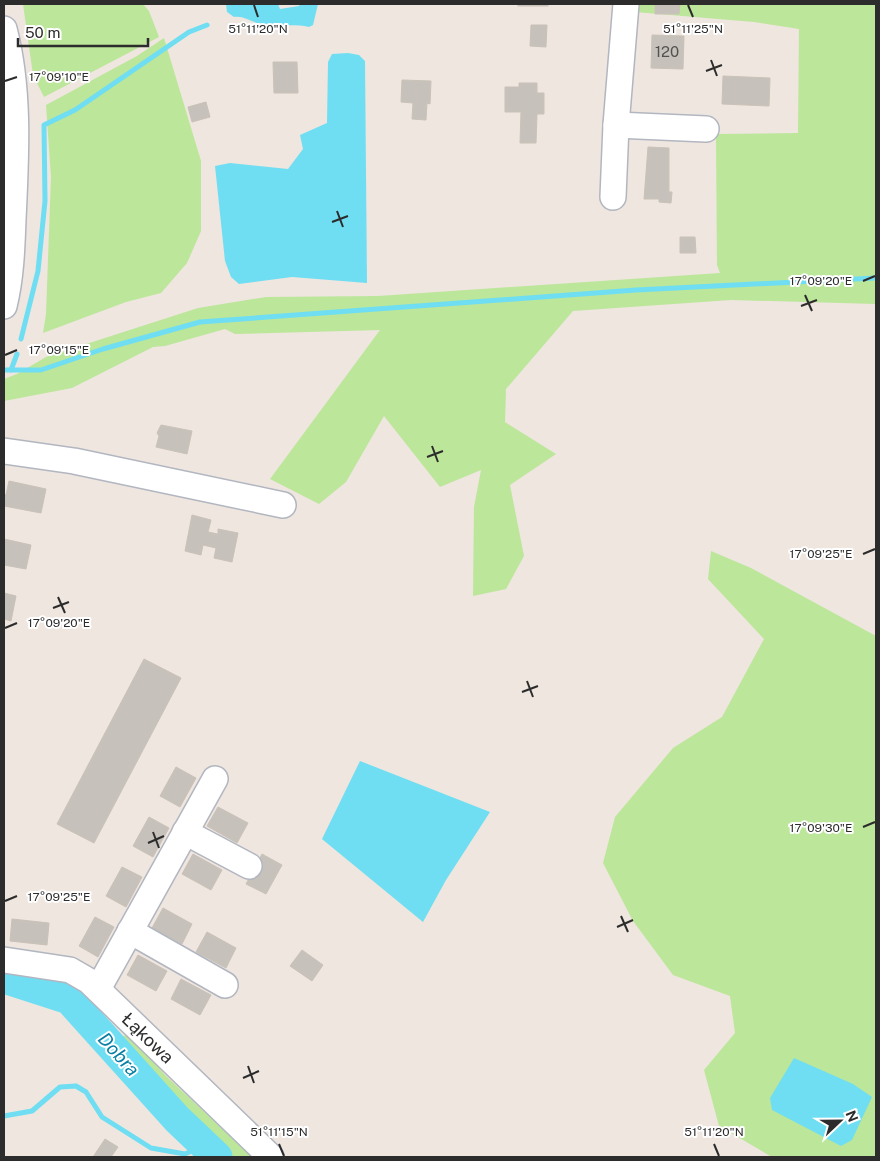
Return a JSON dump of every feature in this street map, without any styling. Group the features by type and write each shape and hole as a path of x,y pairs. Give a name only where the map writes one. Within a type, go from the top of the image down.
{"street":[{"path":"614,197 616,125 626,4"},
{"path":"4,29 13,88 16,162 12,244 4,306"},
{"path":"616,125 706,128"},
{"path":"4,451 74,461 283,505"},
{"path":"98,989 215,779"},
{"path":"185,832 249,866"},
{"path":"130,931 226,985"},
{"name":"Łąkowa","path":"4,960 70,970 98,989 271,1157"}],"green space":[{"path":"23,4 143,4 149,11 159,37 44,97 33,75"},
{"path":"635,4 876,4 876,304 731,300 573,311 506,389 505,422 556,454 510,485 524,556 506,589 473,596 474,507 481,470 440,487 384,416 346,482 319,504 270,479 380,330 235,334 225,329 165,346 153,347 72,388 4,401 4,379 17,374 46,357 198,308 266,297 378,296 720,273 717,265 716,134 798,133 799,29 754,22 635,12"},
{"path":"164,38 201,161 201,231 187,263 161,293 126,302 43,333 46,314 51,177 46,105 137,56"},
{"path":"711,551 751,568 876,636 876,1157 772,1157 719,1126 704,1070 735,1033 730,996 673,975 633,921 603,863 615,817 673,748 722,717 764,639 708,579"},
{"path":"129,1034 164,1074 252,1157 196,1157 93,1047"}],"water":[{"path":"226,4 278,4 280,9 299,6 300,4 318,4 313,25 309,27 263,24 234,17 227,12"},
{"path":"348,53 359,55 365,61 367,283 292,277 239,284 231,277 225,261 215,166 230,163 288,169 303,149 300,135 327,123 328,62 332,54"},
{"path":"360,761 490,812 446,880 423,922 322,839"},
{"path":"794,1058 853,1084 872,1097 852,1140 841,1146 772,1110 770,1098"}],"building":[{"path":"518,4 548,4 548,6 518,6"},
{"path":"655,4 680,4 679,14 655,14"},
{"path":"531,25 547,25 546,47 530,46"},
{"path":"652,35 684,36 683,69 651,68"},
{"path":"273,62 297,62 298,93 274,93"},
{"path":"723,76 770,78 769,106 722,104"},
{"path":"402,80 431,81 430,104 427,103 426,120 412,119 413,103 401,102"},
{"path":"519,83 537,83 537,93 544,93 544,114 537,114 536,143 520,143 521,112 505,112 505,87 519,87"},
{"path":"206,102 210,117 192,122 188,107"},
{"path":"648,147 669,148 669,192 672,192 671,203 659,202 659,199 644,199"},
{"path":"680,237 695,237 696,253 680,253"},
{"path":"161,425 192,431 187,454 156,447 159,436 157,433"},
{"path":"9,481 46,489 41,513 4,506 4,494 6,495"},
{"path":"192,515 211,520 208,532 218,534 218,529 238,533 232,562 214,558 216,548 203,545 201,555 185,551"},
{"path":"4,539 31,545 26,569 4,565"},
{"path":"4,593 16,596 11,621 4,619"},
{"path":"144,659 181,678 94,843 57,824"},
{"path":"176,767 196,778 180,807 160,796"},
{"path":"218,807 248,823 237,843 207,826"},
{"path":"149,817 169,828 153,857 133,846"},
{"path":"193,854 222,870 211,890 182,874"},
{"path":"262,854 282,865 266,894 246,884"},
{"path":"122,867 142,877 126,907 106,896"},
{"path":"163,908 192,924 182,944 152,928"},
{"path":"95,917 114,927 98,957 79,946"},
{"path":"12,919 49,923 47,945 10,941"},
{"path":"207,932 236,948 226,968 196,952"},
{"path":"302,950 323,965 312,981 290,966"},
{"path":"138,955 167,971 156,991 127,975"},
{"path":"181,979 211,995 200,1015 171,999"},
{"path":"105,1139 118,1147 111,1157 93,1157"}],"waterway":[{"path":"21,339 38,271 45,201 44,125 75,110 189,32 207,25"},
{"path":"4,370 41,370 103,349 200,322 636,290 876,278"},
{"path":"11,370 17,354"},
{"name":"Dobra","path":"4,978 69,999 177,1119 217,1157"},
{"path":"4,1116 32,1111 60,1087 76,1086 86,1092 102,1117 151,1148 185,1154 205,1145"}]}
